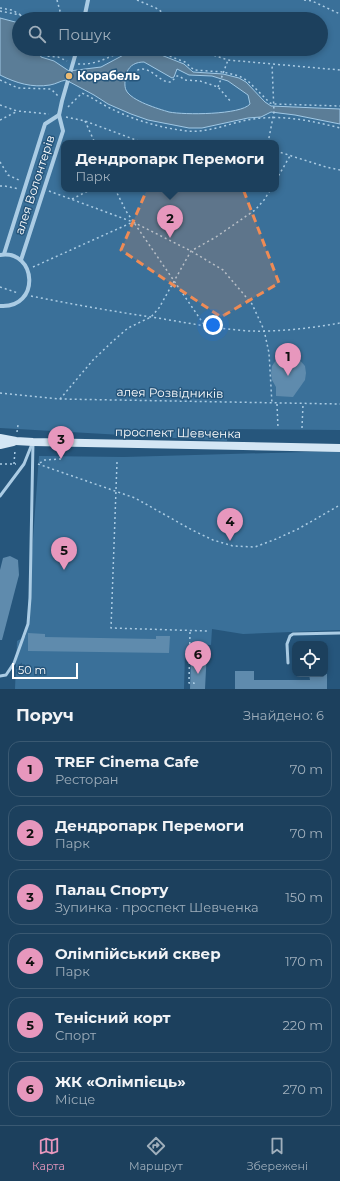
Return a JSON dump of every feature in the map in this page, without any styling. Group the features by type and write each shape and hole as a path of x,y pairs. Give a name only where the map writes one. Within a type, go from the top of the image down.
{"main road":[{"name":"проспект Шевченка","path":"0,438 33,442 340,448"},
{"name":"проспект Шевченка","path":"0,445 16,441"}],"street":[{"path":"85,12 88,0"},
{"name":"алея Волонтерів","path":"20,260 63,131 60,115 62,101 75,56"},
{"name":"алея Волонтерів","path":"28,269 16,257 2,255 45,124 60,115"},
{"path":"0,306 14,305 26,295 30,278 28,269"}],"lane":[{"path":"0,676 6,675 14,663 28,624 30,598 33,442"},
{"path":"0,496 24,464 33,442"},
{"path":"288,663 287,644 290,636 293,634 340,633"}],"path":[{"path":"57,0 61,12"},
{"path":"137,0 162,12"},
{"path":"304,0 312,1 340,14"},
{"path":"0,8 16,12"},
{"path":"0,12 12,14"},
{"path":"46,56 58,57 61,59"},
{"path":"73,64 86,64 102,61 111,56"},
{"path":"169,56 185,62 194,70 239,76 248,81 266,101 274,106 340,106"},
{"path":"216,56 228,60 340,70"},
{"path":"218,87 228,60"},
{"path":"269,140 274,112 272,63"},
{"path":"134,74 136,71 143,68 153,72 168,82 171,82 177,76 185,80 200,81 218,87 231,102"},
{"path":"0,80 18,88 51,89 62,101"},
{"path":"60,115 82,93 106,106 147,123 188,131 203,131 248,120 273,117 310,120 340,128"},
{"path":"0,105 17,111 60,115 85,121 136,140"},
{"path":"0,120 17,111"},
{"path":"85,121 94,140"},
{"path":"279,152 340,170"},
{"path":"279,175 290,156"},
{"path":"0,162 8,175 27,182"},
{"path":"44,189 133,222 191,251 223,270 252,304 264,330 268,353 272,404"},
{"path":"72,199 86,192"},
{"path":"116,192 133,222 206,327"},
{"path":"60,399 93,360 113,341 128,328 151,317 159,308 191,251 216,237 256,210 269,192"},
{"path":"28,269 133,222"},
{"path":"0,287 26,295 112,312 151,317 206,327 250,331 321,326 340,323"},
{"name":"алея Розвідників","path":"0,393 60,399 272,404 340,404"},
{"path":"278,404 278,428"},
{"path":"302,428 303,404"},
{"path":"33,464 40,463 44,460 60,460"},
{"path":"117,462 111,628 207,631"},
{"path":"40,463 135,498 192,530 213,540 233,546 255,547 276,539 298,529 340,505"},
{"path":"190,631 189,683 194,683 194,686"}],"highlighted area":[{"path":"164,150 230,155 279,283 221,317 121,250"}],"shaded area":[{"path":"0,0 340,0 340,430 228,429 227,441 0,428"},
{"path":"0,18 12,21 12,56 41,56 54,61 69,71 101,67 122,56 164,56 184,64 193,72 223,74 239,78 246,82 265,102 271,106 340,109 340,124 271,112 261,117 248,118 202,128 189,128 148,120 131,114 108,104 66,80 50,85 37,86 12,80 0,75","holes":["144,62 172,78 174,77 177,69 189,75 212,76 228,81 248,95 250,104 245,108 224,112 199,114 176,113 159,109 139,101 133,98 125,88 128,70 134,64 138,63"]},
{"path":"340,451 340,630 243,634 212,629 211,645 193,644 193,652 185,652 184,689 15,689 17,641 26,636 39,456 124,457"}],"building":[{"path":"281,350 297,351 297,357 305,366 305,380 293,397 276,396 276,387 272,380 271,373 272,366 276,360 281,357"},
{"path":"10,556 18,560 19,575 2,640 0,640 0,570 3,558"},
{"path":"28,633 45,634 45,637 156,639 156,636 170,636 169,653 28,651"},
{"path":"199,650 207,650 205,689 190,689 191,656 198,656"},
{"path":"235,671 254,671 254,680 310,680 310,677 327,677 327,689 235,689"}],"place":[{"name":"Корабель","path":"69,76"},
{"name":"Дендропарк Перемоги","path":"170,238"},
{"name":"TREF Cinema Cafe","path":"288,376"},
{"name":"Палац Спорту","path":"61,459"},
{"name":"Олімпійський сквер","path":"230,541"},
{"name":"Тенісний корт","path":"64,570"},
{"name":"ЖК «Олімпієць»","path":"198,674"}]}
